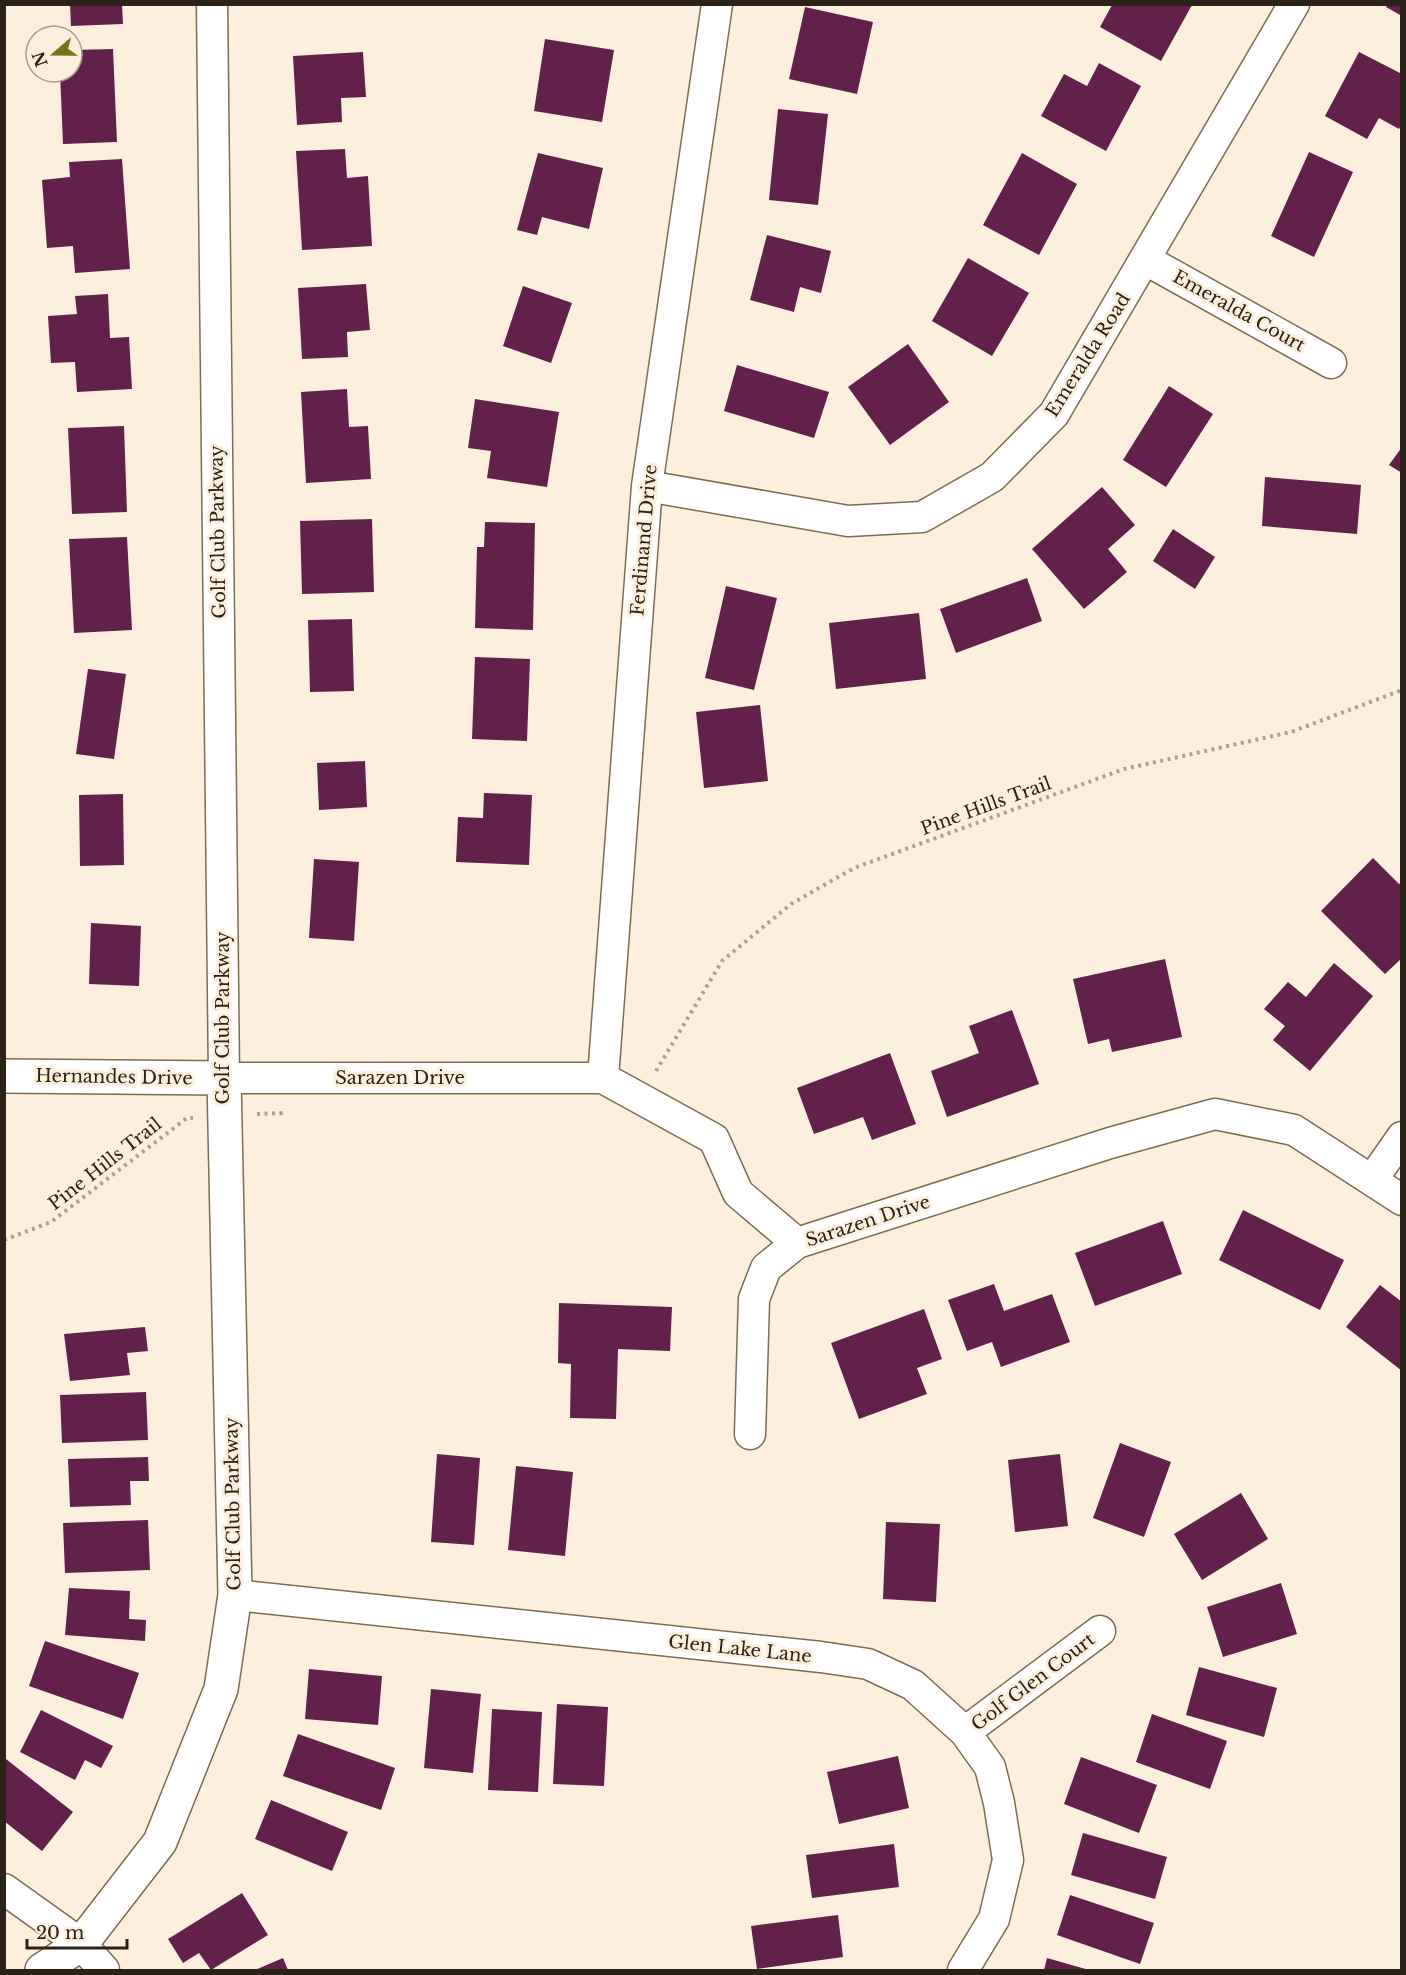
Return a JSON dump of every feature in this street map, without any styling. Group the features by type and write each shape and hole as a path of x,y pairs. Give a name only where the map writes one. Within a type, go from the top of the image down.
{"street":[{"name":"Golf Club Parkway","path":"42,1971 81,1944 160,1842 221,1689 236,1596 224,1078 212,4"},
{"name":"Ferdinand Drive","path":"603,1078 647,486 717,4"},
{"name":"Emeralda Road","path":"647,486 848,521 922,517 992,477 1054,414 1294,4"},
{"name":"Emeralda Court","path":"1146,260 1331,363"},
{"name":"Hernandes Drive","path":"4,1076 224,1078"},
{"name":"Sarazen Drive","path":"224,1078 603,1078 714,1139 738,1193 797,1243 1110,1143 1215,1114 1294,1130 1401,1200"},
{"path":"1372,1180 1401,1137"},
{"path":"750,1434 754,1299 766,1268 797,1243"},
{"name":"Glen Lake Lane","path":"236,1596 868,1664 913,1685 965,1732 990,1767 999,1803 1008,1860 994,1919 963,1971"},
{"name":"Golf Glen Court","path":"965,1732 1100,1631"},
{"path":"4,1889 81,1944 104,1971"}],"path":[{"name":"Pine Hills Trail","path":"657,1068 722,961 791,904 854,868 1124,770 1291,732 1401,690"},
{"name":"Pine Hills Trail","path":"4,1240 51,1222 187,1118"}],"building":[{"path":"70,4 122,4 123,24 71,24"},
{"path":"1387,4 1402,4 1402,16 1386,7"},
{"path":"1112,5 1192,5 1161,61 1100,27"},
{"path":"805,7 873,22 857,94 789,79"},
{"path":"545,39 614,50 602,122 534,111"},
{"path":"113,49 117,142 63,144 60,84 84,84 84,50"},
{"path":"363,52 366,97 341,98 342,122 297,125 293,56"},
{"path":"1359,52 1402,74 1402,123 1399,129 1379,118 1367,139 1325,116"},
{"path":"1099,63 1141,86 1106,151 1041,116 1064,74 1087,86"},
{"path":"778,109 828,114 818,205 769,200"},
{"path":"345,149 347,178 368,176 372,246 302,250 296,151"},
{"path":"1309,152 1353,172 1314,257 1271,236"},
{"path":"538,153 603,168 589,229 542,217 537,235 517,230"},
{"path":"1022,153 1077,184 1039,255 983,225"},
{"path":"122,159 130,269 75,273 73,246 47,248 42,180 70,177 69,162"},
{"path":"767,235 831,251 821,293 800,287 794,312 750,300"},
{"path":"968,258 1029,293 992,356 932,321"},
{"path":"366,284 370,330 347,332 348,357 302,359 298,288"},
{"path":"523,286 572,303 551,363 503,346"},
{"path":"108,294 110,338 129,337 132,389 77,392 75,362 51,363 48,316 77,314 75,296"},
{"path":"908,344 949,402 890,445 848,387"},
{"path":"737,365 829,392 814,438 724,411"},
{"path":"1169,386 1213,414 1166,487 1123,460"},
{"path":"347,389 349,427 368,426 371,479 306,483 301,392"},
{"path":"475,399 559,412 547,487 487,478 491,451 468,448"},
{"path":"124,426 127,512 72,514 68,428"},
{"path":"1402,447 1402,473 1389,465"},
{"path":"1265,477 1361,485 1357,534 1262,526"},
{"path":"1102,487 1135,525 1108,549 1127,572 1084,609 1032,549"},
{"path":"372,519 374,592 302,594 300,521"},
{"path":"485,522 535,523 533,630 475,628 477,547 484,547"},
{"path":"1173,529 1215,557 1195,589 1153,561"},
{"path":"127,537 132,630 74,633 69,539"},
{"path":"1027,578 1042,621 956,653 940,609"},
{"path":"726,586 777,598 754,690 705,678"},
{"path":"919,613 926,679 836,689 829,623"},
{"path":"352,619 354,691 310,692 308,620"},
{"path":"475,657 530,659 527,741 472,739"},
{"path":"88,669 126,674 114,759 76,754"},
{"path":"760,705 768,781 704,788 696,712"},
{"path":"365,761 367,807 319,810 317,763"},
{"path":"484,793 532,795 529,865 456,862 458,817 483,818"},
{"path":"123,794 124,865 80,866 79,795"},
{"path":"1373,858 1399,884 1402,882 1402,958 1385,974 1321,911"},
{"path":"314,859 359,862 354,941 309,938"},
{"path":"91,923 141,926 139,986 89,984"},
{"path":"1165,959 1182,1037 1112,1052 1109,1039 1088,1044 1073,979"},
{"path":"1334,963 1373,996 1310,1071 1273,1040 1285,1026 1264,1009 1288,982 1306,997"},
{"path":"1012,1010 1039,1084 947,1117 931,1071 979,1053 969,1026"},
{"path":"890,1053 916,1124 872,1140 863,1117 814,1134 797,1088"},
{"path":"1243,1210 1344,1260 1320,1310 1219,1260"},
{"path":"1163,1221 1182,1274 1095,1306 1075,1253"},
{"path":"994,1284 1004,1311 1052,1294 1070,1342 1001,1367 992,1342 967,1351 948,1300"},
{"path":"1380,1285 1402,1302 1402,1371 1346,1327"},
{"path":"559,1303 672,1307 670,1351 618,1349 616,1419 570,1418 571,1364 558,1363"},
{"path":"924,1309 942,1359 917,1368 927,1394 859,1419 831,1343"},
{"path":"145,1327 148,1351 127,1353 130,1375 70,1381 64,1334"},
{"path":"146,1392 148,1440 62,1443 60,1395"},
{"path":"1120,1443 1171,1462 1144,1537 1093,1518"},
{"path":"437,1454 480,1458 474,1545 431,1542"},
{"path":"1060,1454 1068,1526 1015,1532 1008,1460"},
{"path":"148,1457 149,1481 130,1481 131,1505 70,1507 68,1459"},
{"path":"516,1466 573,1472 565,1556 508,1550"},
{"path":"1241,1493 1268,1539 1202,1580 1174,1534"},
{"path":"148,1520 150,1570 65,1573 63,1523"},
{"path":"886,1522 940,1524 936,1602 883,1599"},
{"path":"1281,1583 1297,1634 1223,1657 1207,1607"},
{"path":"69,1588 130,1591 129,1619 146,1620 145,1641 65,1635"},
{"path":"45,1641 139,1673 123,1719 29,1686"},
{"path":"1199,1667 1277,1688 1264,1737 1186,1715"},
{"path":"309,1669 382,1676 378,1725 305,1719"},
{"path":"431,1689 481,1694 473,1773 424,1768"},
{"path":"557,1704 608,1707 604,1786 553,1784"},
{"path":"492,1709 542,1712 538,1792 488,1790"},
{"path":"41,1710 113,1746 101,1768 85,1760 75,1780 20,1752"},
{"path":"1152,1714 1227,1741 1210,1789 1136,1762"},
{"path":"298,1734 395,1768 381,1810 283,1776"},
{"path":"898,1756 909,1808 839,1824 827,1772"},
{"path":"1081,1757 1157,1785 1139,1833 1064,1804"},
{"path":"6,1759 73,1812 42,1851 4,1821"},
{"path":"271,1800 348,1832 332,1871 255,1839"},
{"path":"1083,1833 1167,1857 1155,1899 1071,1875"},
{"path":"894,1844 899,1887 812,1898 806,1855"},
{"path":"242,1893 268,1935 211,1970 199,1953 183,1963 168,1939"},
{"path":"1070,1895 1154,1923 1140,1964 1057,1935"},
{"path":"838,1915 843,1957 757,1969 751,1926"},
{"path":"283,1958 288,1970 255,1970"},
{"path":"1047,1958 1089,1970 1044,1970"}]}
